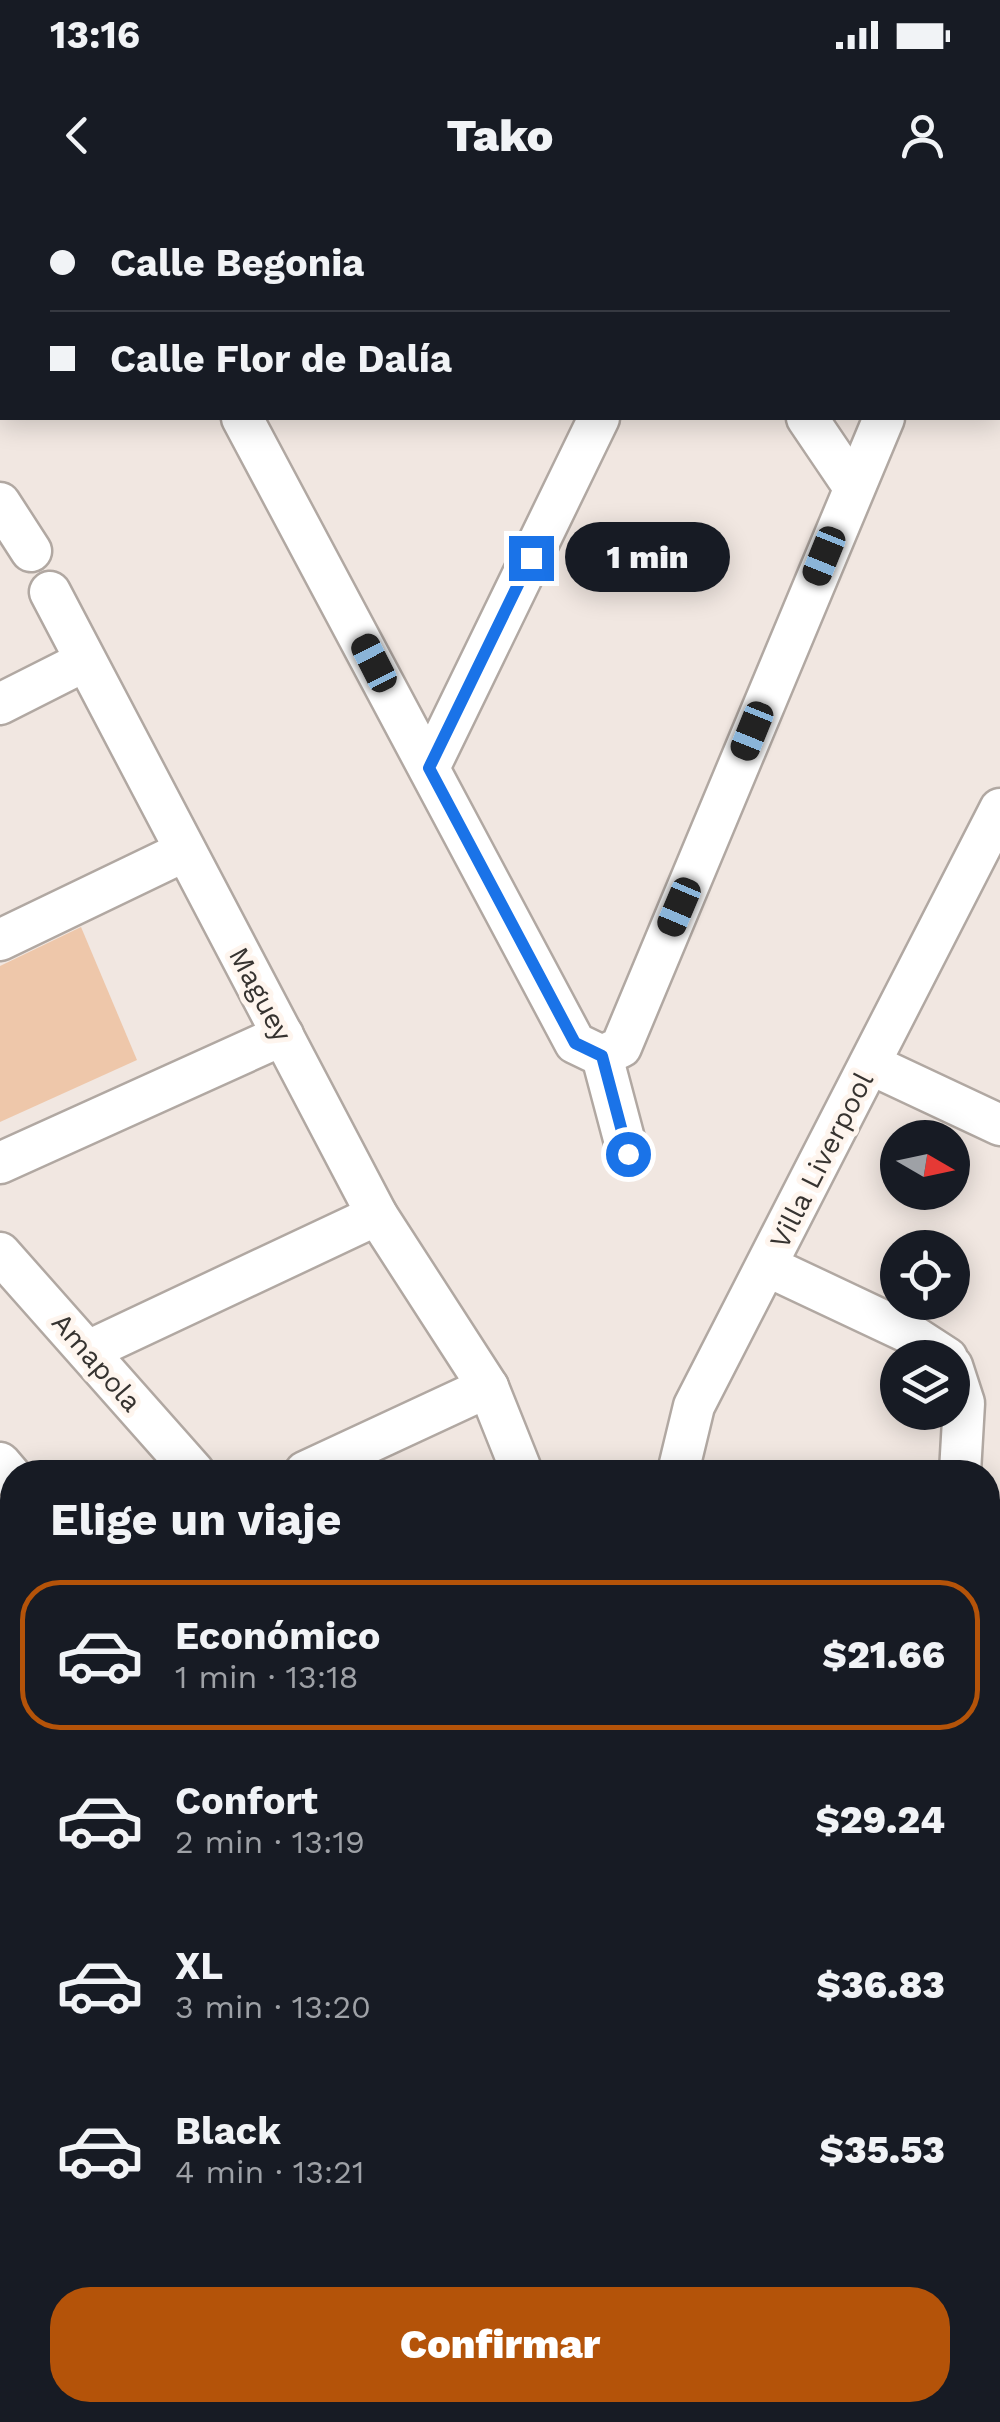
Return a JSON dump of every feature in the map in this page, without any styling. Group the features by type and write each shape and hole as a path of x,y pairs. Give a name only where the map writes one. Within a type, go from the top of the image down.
{"street":[{"path":"246,420 272,435 429,768 575,1043 602,1056 628,1154"},
{"path":"429,768 599,420"},
{"path":"808,420 853,486"},
{"path":"602,1056 621,1047 883,420"},
{"path":"0,503 32,552"},
{"name":"Maguey","path":"50,592 377,1215 488,1387 517,1460"},
{"path":"0,704 85,661"},
{"name":"Villa Liverpool","path":"681,1460 694,1406 870,1064 989,858 1000,809"},
{"path":"0,940 184,851"},
{"path":"0,1162 283,1036"},
{"path":"870,1064 1000,1125"},
{"path":"88,1351 377,1215"},
{"name":"Amapola","path":"0,1253 183,1460"},
{"path":"767,1266 919,1340"},
{"path":"331,1460 488,1387"},
{"path":"961,1460 962,1430"}],"shaded area":[{"path":"81,927 137,1060 0,1122 0,966"}],"route":[{"path":"531,558 429,768 575,1043 602,1056 628,1154"}]}
